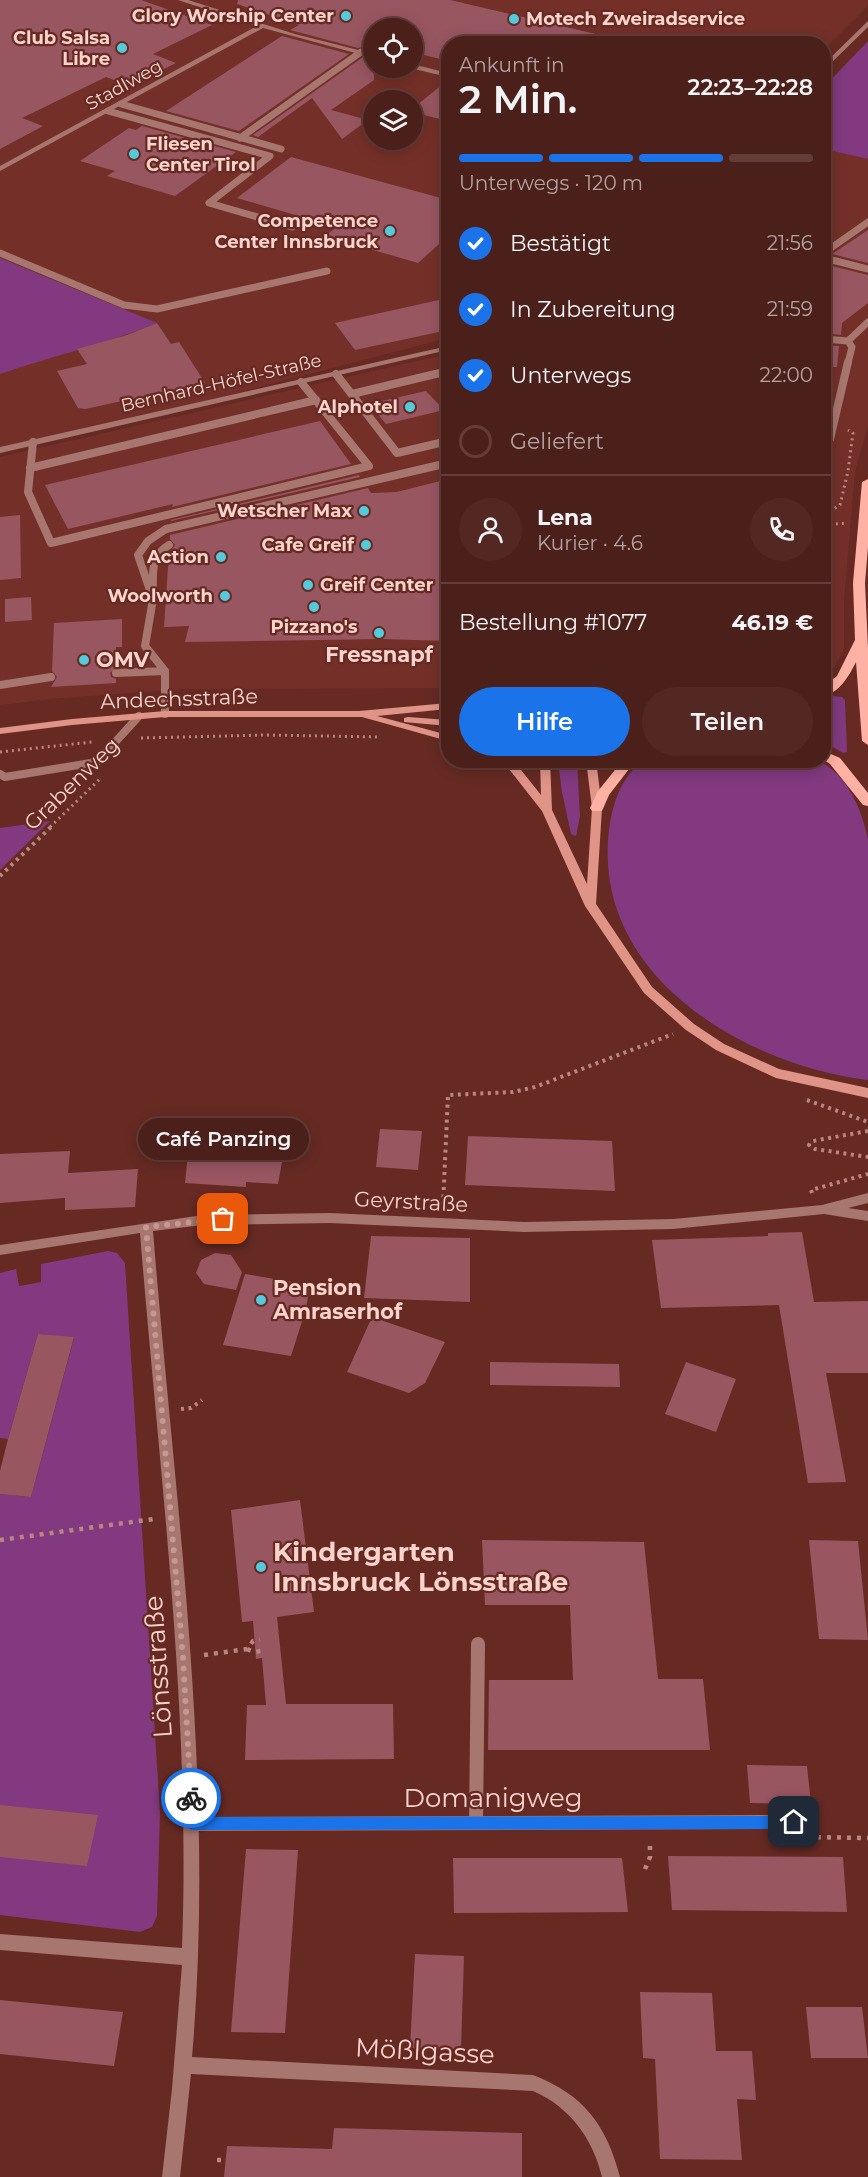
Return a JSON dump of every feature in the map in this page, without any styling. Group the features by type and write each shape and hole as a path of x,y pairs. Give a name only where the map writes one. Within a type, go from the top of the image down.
{"main road":[{"path":"868,482 859,583 868,741"},
{"path":"831,687 842,678 862,637"},
{"name":"Andechsstraße","path":"0,730 165,714 359,714 441,707"},
{"path":"359,714 441,736"},
{"name":"Andechsstraße","path":"359,714 441,723"},
{"path":"831,759 868,802"},
{"path":"514,768 547,810 591,906 648,990 690,1027 720,1047 776,1073 868,1093"},
{"path":"544,768 547,810"},
{"path":"591,906 597,808 592,768"},
{"path":"597,808 603,794 624,768"}],"street":[{"path":"181,0 261,26 361,52"},
{"path":"831,60 868,23"},
{"name":"Stadlweg","path":"0,169 261,26"},
{"path":"423,69 441,73"},
{"name":"Bernhard-Höfel-Straße","path":"0,450 441,350"},
{"name":"Geyrstraße","path":"0,1250 203,1220 262,1217 330,1218 524,1227 673,1224 868,1198"},
{"name":"Geyrstraße","path":"818,1204 868,1216"},
{"name":"Lönsstraße","path":"146,1227 184,1668 192,1824 185,2065 171,2177"},
{"path":"0,1942 189,1957"},
{"name":"Mößlgasse","path":"185,2065 534,2082 550,2088 562,2097 592,2128 601,2145 611,2177"}],"lane":[{"path":"240,138 361,52"},
{"path":"121,104 281,149"},
{"path":"108,111 270,156 209,203 292,227"},
{"path":"831,248 868,222"},
{"path":"0,253 124,305 140,309 157,309 327,271"},
{"path":"831,260 868,269"},
{"path":"831,340 848,341 868,322"},
{"path":"831,434 852,347 848,341"},
{"path":"352,394 441,373"},
{"path":"336,374 398,453 441,443"},
{"path":"33,442 28,492 51,543 369,466 301,382"},
{"path":"30,468 316,400"},
{"path":"153,599 138,555 148,541 166,529 441,466"},
{"path":"165,714 165,671 146,646 153,599 154,556 158,550 169,545"},
{"path":"116,673 165,671"},
{"path":"0,685 51,677"},
{"path":"0,774 5,777 97,762 139,716"},
{"name":"Geyrstraße","path":"818,1204 868,1211"},
{"path":"476,1822 478,1644"},
{"name":"Domanigweg","path":"192,1824 794,1822"}],"path":[{"path":"831,511 840,505 848,471 853,433 845,428"},
{"path":"831,524 847,523"},
{"name":"Grabenweg","path":"137,743 165,714"},
{"path":"0,752 142,738 266,735 387,738"},
{"name":"Grabenweg","path":"0,876 107,772"},
{"path":"442,1223 447,1095 513,1092 535,1087 690,1027"},
{"path":"806,1099 868,1122"},
{"path":"868,1131 813,1141 809,1145 815,1149 868,1157"},
{"path":"818,1204 812,1190 868,1174"},
{"path":"191,1408 202,1400"},
{"path":"0,1540 142,1521"},
{"path":"211,1654 247,1649 261,1651 259,1640 253,1641 247,1649"},
{"path":"645,1869 650,1857 649,1822"},
{"path":"794,1822 797,1837 868,1838"},
{"path":"217,2160 226,2160"}],"shaded area":[{"path":"0,0 868,0 868,6 831,42 831,36 441,36 441,340 0,454"},
{"path":"868,41 868,159 831,151 831,80"},
{"path":"831,151 868,159 868,425 855,471 844,601 844,649 831,670"},
{"path":"0,258 157,323 0,374"},
{"path":"441,356 441,688 183,689 0,705 0,457"},
{"path":"831,697 842,697 845,700 847,752 843,753 831,746"},
{"path":"559,768 577,768 580,816 576,836 571,834"},
{"path":"634,768 830,768 846,785 858,806 868,840 868,1080 822,1071 775,1056 730,1034 689,1007 654,974 628,935 612,891 608,841 613,808 627,777"},
{"path":"50,821 0,870 0,828"},
{"path":"108,1251 117,1253 125,1263 160,1812 157,1916 152,1927 140,1932 0,1915 0,1494 31,1497 74,1338 38,1334 8,1439 0,1438 0,1273 16,1269 19,1286 41,1282 41,1264"}],"building":[{"path":"0,0 141,0 212,25 153,54 176,63 130,86 106,77 22,118 43,126 0,149"},
{"path":"238,0 450,0 600,35 441,36 441,59 423,55 423,18 363,18 363,47 358,48 290,30 299,25 237,4"},
{"path":"282,36 349,54 239,131 166,111"},
{"path":"363,57 363,78 374,78 374,80 331,110 363,119 363,124 342,139 312,98 258,137 253,135"},
{"path":"441,86 441,119 423,115 423,100"},
{"path":"142,126 236,152 175,196 107,176 115,171 80,161 129,128 136,130"},
{"path":"291,157 441,198 441,242 418,263 325,236 337,227 237,198"},
{"path":"868,230 868,263 832,254"},
{"path":"831,266 868,275 868,303 842,323 841,335 831,334"},
{"path":"441,300 441,332 355,350 335,323"},
{"path":"157,323 171,344 179,342 205,383 85,409 78,408 57,371 87,364 77,349 127,335"},
{"path":"831,345 839,346 837,367 831,367"},
{"name":"Alphotel","path":"426,391 441,407 441,411 386,424 369,404"},
{"path":"320,421 351,464 172,507 173,504 68,529 45,485"},
{"path":"359,475 360,477 171,521 171,520"},
{"name":"Greif Center","path":"441,481 441,641 382,639 185,642 189,626 164,627 169,553 175,545 170,535 368,488 371,493 397,492"},
{"path":"20,515 21,578 0,580 0,517"},
{"path":"31,597 32,620 5,622 5,599"},
{"name":"OMV","path":"122,619 122,647 116,647 116,667 110,673 111,677 116,679 116,683 51,687 57,677 52,671 54,623"},
{"path":"380,1129 422,1131 418,1170 376,1167"},
{"path":"468,1136 612,1141 615,1191 465,1185"},
{"path":"189,1143 284,1151 278,1184 246,1182 246,1187 185,1183"},
{"path":"70,1151 68,1173 138,1169 135,1207 65,1210 65,1198 0,1203 0,1154"},
{"path":"802,1232 814,1302 868,1301 868,1373 826,1373 846,1482 808,1483 779,1305 661,1308 652,1240 768,1236 768,1233"},
{"path":"371,1236 470,1238 470,1302 364,1298"},
{"path":"215,1253 231,1255 242,1272 236,1290 204,1284 196,1273 201,1260"},
{"path":"245,1274 310,1285 306,1309 291,1356 223,1345"},
{"path":"372,1317 445,1342 425,1383 409,1393 347,1372"},
{"path":"38,1334 74,1337 31,1497 0,1494 0,1471"},
{"path":"490,1362 619,1364 620,1387 490,1385"},
{"path":"686,1362 736,1379 716,1432 665,1414"},
{"path":"300,1500 314,1612 277,1617 286,1704 393,1704 394,1759 245,1760 247,1705 266,1705 262,1658 256,1659 253,1621 242,1622 231,1510"},
{"path":"482,1540 644,1542 658,1679 703,1679 710,1750 488,1750 489,1680 573,1680 570,1605 485,1605"},
{"path":"809,1540 858,1541 868,1640 819,1639"},
{"path":"747,1765 807,1766 811,1804 750,1803"},
{"path":"0,1805 98,1815 87,1866 0,1857"},
{"path":"246,1849 298,1850 285,2033 231,2032"},
{"path":"668,1856 843,1857 847,1912 672,1910"},
{"path":"453,1858 622,1858 628,1912 454,1913"},
{"path":"415,1954 464,1956 461,2049 410,2048"},
{"path":"640,1992 712,1993 716,2051 752,2051 756,2100 737,2099 742,2160 660,2159 655,2059 643,2058"},
{"path":"0,2000 123,2012 114,2066 0,2054"},
{"path":"806,2007 862,2007 868,2058 811,2058"},
{"path":"334,2128 522,2133 522,2177 224,2177 227,2146 332,2149"}],"way so far":[{"path":"191,1798 186,1687 146,1227 223,1219"}],"place":[{"name":"Glory Worship Center","path":"346,16"},
{"name":"Motech Zweiradservice","path":"514,19"},
{"name":"Club Salsa Libre","path":"122,48"},
{"name":"Fliesen Center Tirol","path":"134,154"},
{"name":"Competence Center Innsbruck","path":"390,231"},
{"name":"Alphotel","path":"410,407"},
{"name":"Wetscher Max","path":"364,511"},
{"name":"Cafe Greif","path":"366,545"},
{"name":"Action","path":"221,557"},
{"name":"Greif Center","path":"308,585"},
{"name":"Woolworth","path":"225,596"},
{"name":"Pizzano's","path":"314,607"},
{"name":"Fressnapf","path":"379,633"},
{"name":"OMV","path":"84,660"},
{"name":"Café Panzing","path":"223,1219"},
{"name":"Pension Amraserhof","path":"261,1300"},
{"name":"Kindergarten Innsbruck Lönsstraße","path":"261,1567"}],"route":[{"path":"191,1798 192,1824 794,1822"}]}
